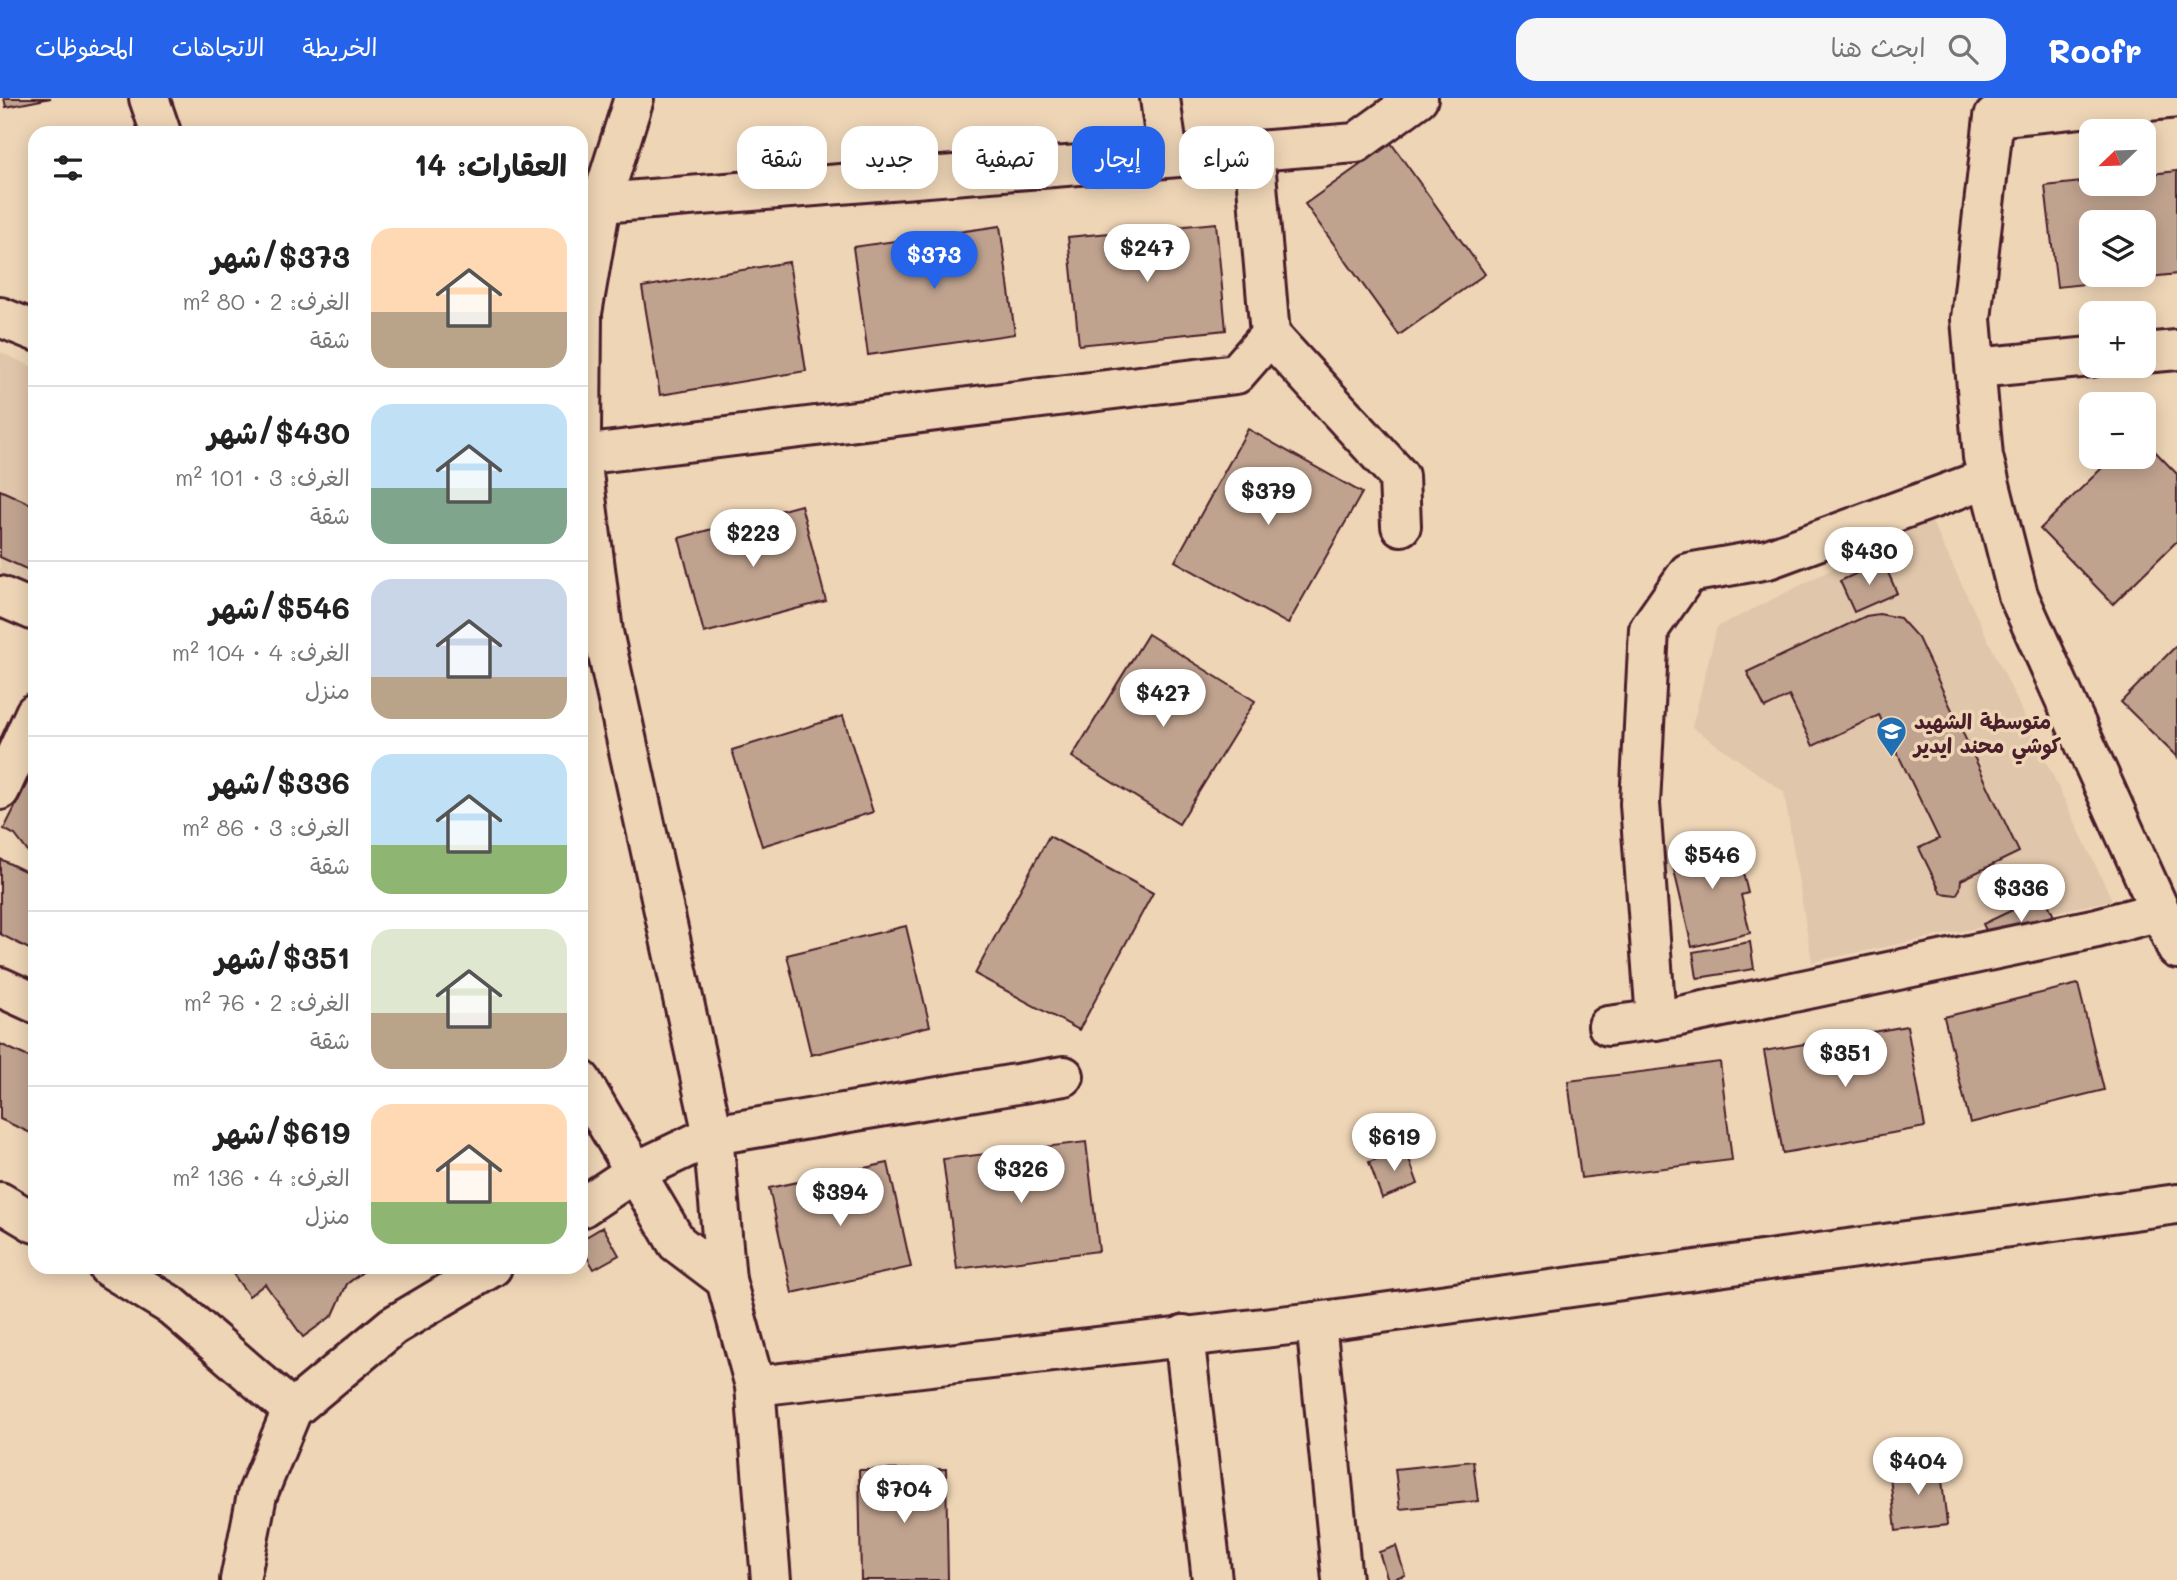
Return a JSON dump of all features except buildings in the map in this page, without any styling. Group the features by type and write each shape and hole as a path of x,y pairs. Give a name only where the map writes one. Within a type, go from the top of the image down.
{"street":[{"path":"149,98 159,126"},
{"path":"588,278 601,202 634,98"},
{"path":"1160,98 1168,158"},
{"path":"1274,149 1356,143 1418,98"},
{"path":"2177,99 1997,108 1971,319 1988,478 2018,595 2177,950"},
{"path":"601,202 1179,157"},
{"path":"1257,189 1270,335 1399,476 1401,526"},
{"path":"0,317 28,328"},
{"path":"588,455 1236,374 1270,335"},
{"path":"2156,352 2177,350"},
{"path":"1976,368 2079,358"},
{"path":"1656,1020 1640,804 1649,629 1688,573 1768,559 1988,478"},
{"path":"588,512 603,632 713,1135 726,1280 755,1386 771,1580"},
{"path":"0,596 28,608"},
{"path":"0,790 28,728"},
{"path":"1608,1027 1656,1020 2097,928 2160,911"},
{"path":"0,987 28,1000"},
{"path":"588,1203 635,1172 713,1135 1064,1076"},
{"path":"588,1092 677,1243 726,1280"},
{"path":"0,1202 28,1219"},
{"path":"755,1386 1316,1322 2177,1204"},
{"path":"119,1274 172,1306 292,1410"},
{"path":"240,1580 257,1495 292,1410 393,1325 479,1274"},
{"path":"1316,1322 1342,1580"},
{"path":"1184,1335 1212,1580"}],"shaded area":[{"path":"0,352 28,365 28,601 0,588"},
{"name":"متوسطة الشهيد كوشي محند ايدير","path":"1931,520 2112,900 1812,962 1784,792 1692,727 1717,627"}],"place":[{"name":"متوسطة الشهيد كوشي محند ايدير","path":"1891,759"}]}
